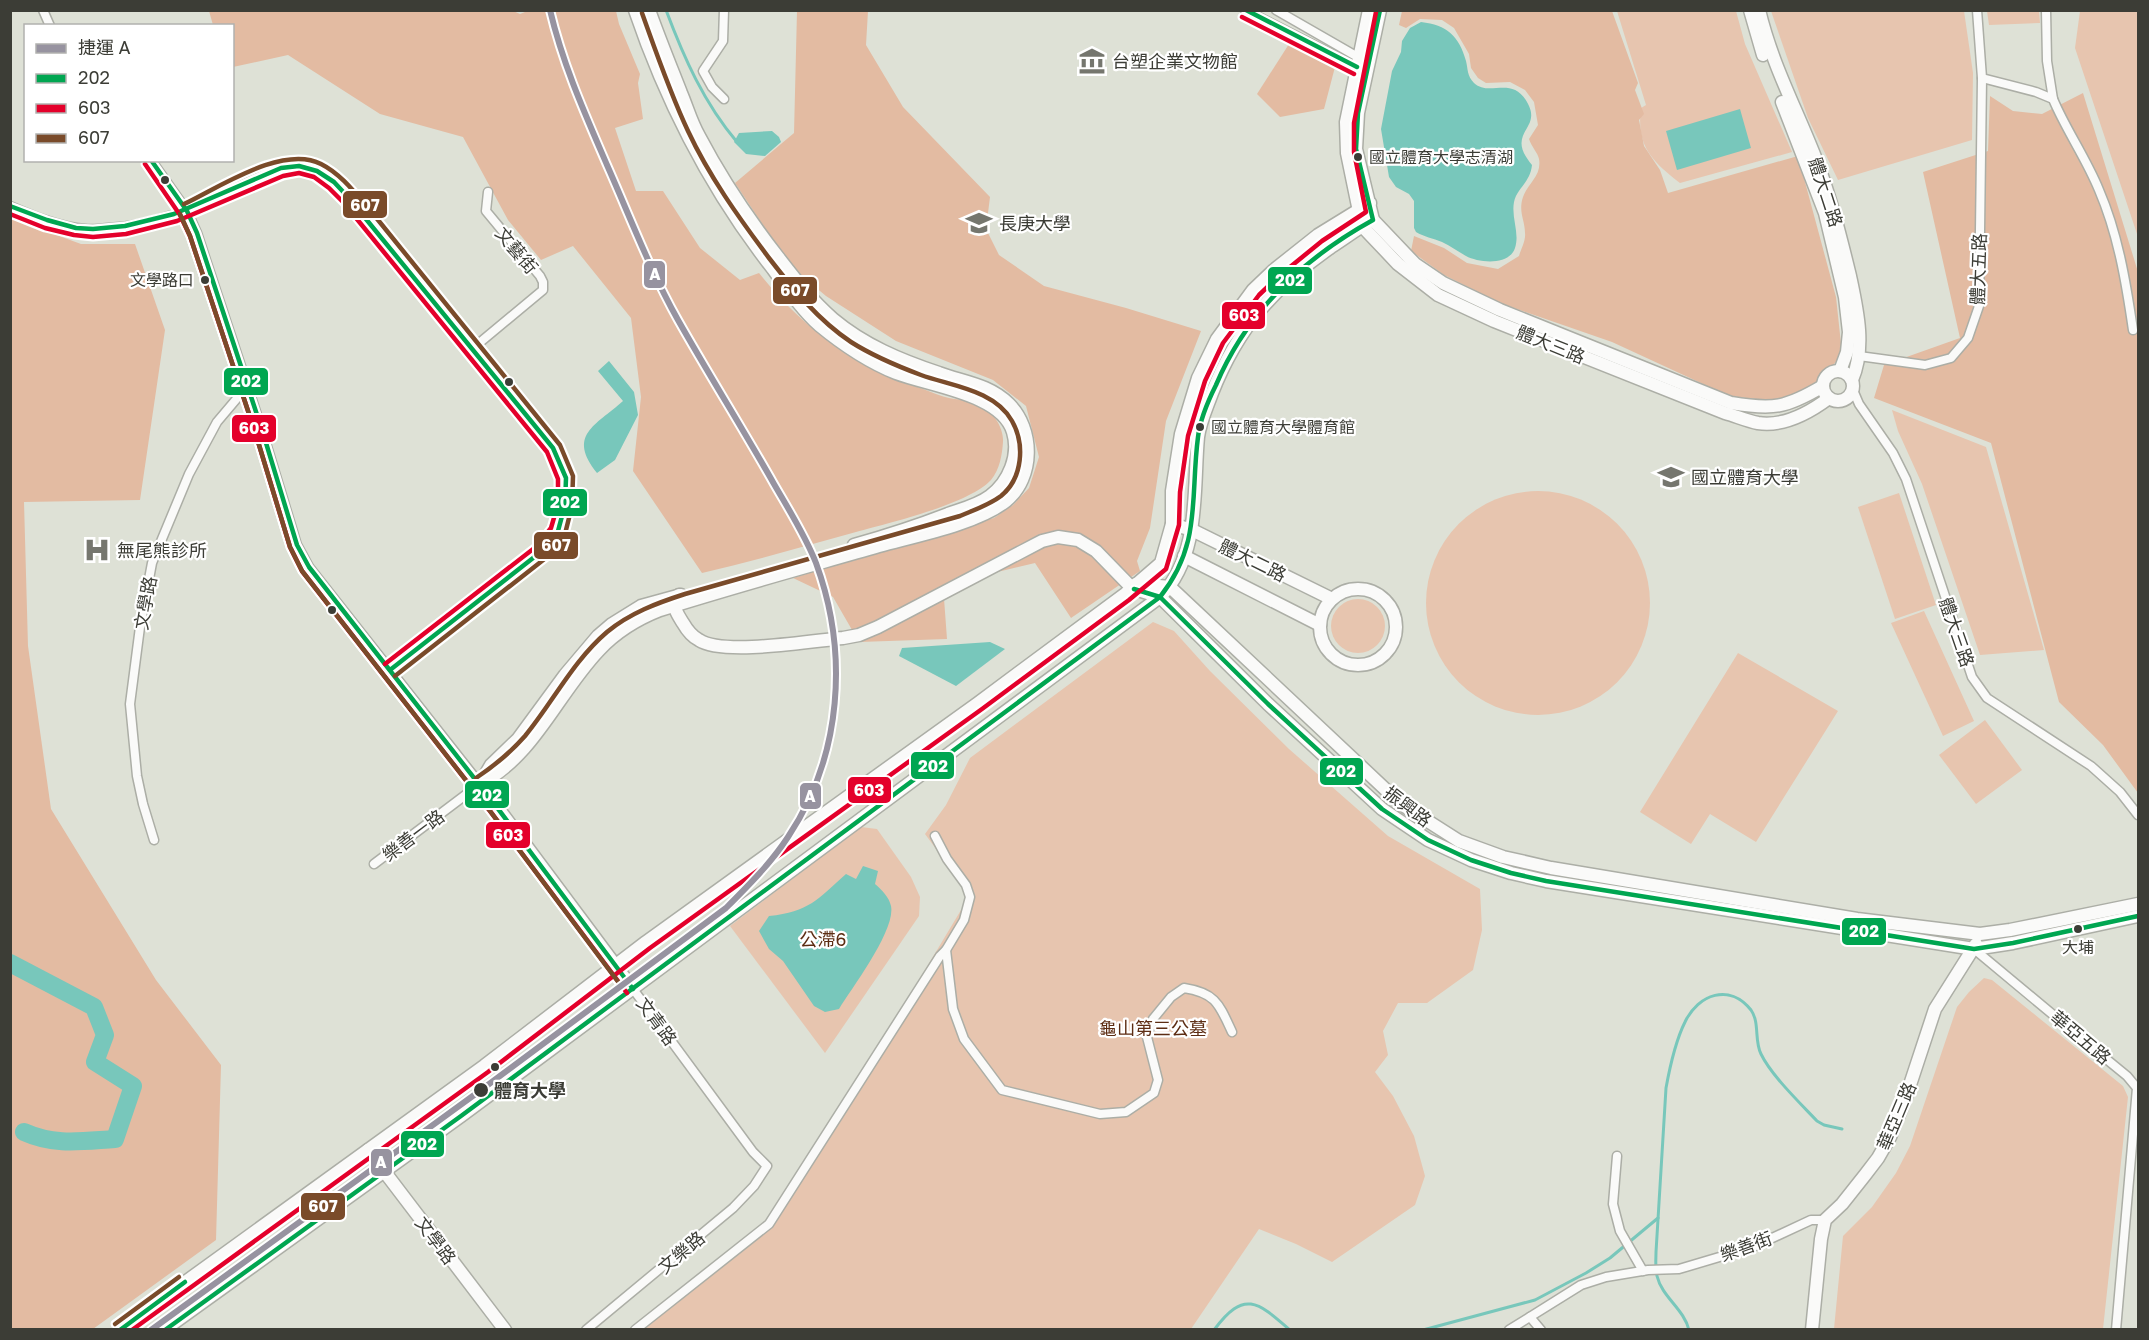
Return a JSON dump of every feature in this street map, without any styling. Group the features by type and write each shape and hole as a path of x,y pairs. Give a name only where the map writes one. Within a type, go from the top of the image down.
{"street":[{"path":"43,10 49,24"},
{"path":"635,10 647,45 687,137 717,190 764,258 818,324 852,349 895,372 987,402 1003,414 1013,431 1015,450 1012,466 1004,483 979,502 915,527 677,602"},
{"path":"480,784 491,765 518,739 565,675 598,636 634,610 677,602 931,532 989,512 1016,491 1023,476 1028,444 1025,429 1019,416 996,393 980,385 914,364 867,344 832,318 800,286 754,225 698,135 649,10"},
{"path":"724,10 723,41 703,71 712,87 724,99"},
{"path":"1245,10 1362,62"},
{"path":"1276,10 1362,62"},
{"path":"1362,62 1369,10"},
{"path":"164,1329 633,989 1160,597 1170,587 1192,530 1199,434 1217,381 1233,348 1268,300 1314,260 1368,223 1347,153 1346,122 1362,62 1380,10"},
{"name":"體大二路","path":"1750,10 1766,64 1801,147 1825,213 1845,297 1849,332 1847,352 1840,371"},
{"name":"體大二路","path":"1759,10 1777,70 1815,157 1837,222 1856,303 1859,356 1853,385"},
{"name":"體大五路","path":"1859,356 1925,365 1951,358 1968,338 1979,306 1982,78 1977,10"},
{"path":"2046,10 2047,61 2053,99 2063,123 2099,189 2113,227 2133,330"},
{"path":"1982,78 2036,92 2053,99"},
{"name":"文青路","path":"153,162 187,211 197,233 297,544 309,567 480,784 753,1152 767,1166"},
{"path":"10,206 27,214 85,229 132,227 187,211 266,173 305,166 321,173 336,184 368,220 553,448 566,478 565,505 558,531 542,551 390,670"},
{"name":"文藝街","path":"472,348 543,290 540,276 486,212 488,192"},
{"path":"119,1329 490,1061 615,965 978,703 1134,586 1161,563 1172,524 1172,491 1181,434 1198,378 1218,339 1253,290 1274,270 1318,235 1364,206"},
{"name":"體大三路","path":"1368,223 1415,264 1443,283 1500,310 1731,403 1759,408 1777,407 1792,403 1823,386"},
{"name":"體大三路","path":"1368,223 1398,264 1438,295 1494,321 1725,413 1759,423 1779,422 1800,416 1829,398"},
{"path":"1840,371 1845,372 1853,385 1851,394 1838,401 1829,398 1823,386 1827,376 1840,371"},
{"name":"體大三路","path":"1853,385 1859,404 1893,453 1906,479 1972,676 1987,698 2091,766 2120,792 2139,815"},
{"name":"文學路","path":"154,840 137,776 130,704 140,627 152,563 189,474 217,422 238,396 249,392"},
{"name":"體大二路","path":"1172,524 1192,530 1332,599"},
{"path":"677,602 686,629 699,641 713,646 739,648 852,636 892,621 1025,548 1058,537 1078,540 1096,551 1134,586 1170,587"},
{"name":"體大二路","path":"1184,555 1320,625"},
{"name":"振興路","path":"1134,586 1160,597 1268,704 1382,809 1428,840 1471,860 1546,881 1974,949 2139,916"},
{"name":"振興路","path":"1170,587 1401,804 1459,841 1503,857 1551,868 1857,919 1980,934 2139,904"},
{"path":"1356,589 1369,590 1381,596 1390,606 1395,617 1396,630 1394,642 1387,653 1365,665 1354,665 1333,656 1321,637 1320,625 1325,606 1332,599 1343,592 1356,589"},
{"name":"樂善一路","path":"374,864 480,784"},
{"path":"635,1329 769,1224 946,950 964,920 970,897 966,885 947,859 935,836"},
{"name":"華亞三路","path":"1825,1220 1842,1204 1865,1175 1890,1137 1906,1097 1935,1009 1974,949 1980,934"},
{"name":"華亞五路","path":"1974,949 2127,1076 2137,1088 2116,1329"},
{"path":"946,950 953,1009 964,1039 1002,1090 1100,1114 1126,1112 1154,1093 1158,1080 1147,1037 1153,1019 1171,997 1184,988 1199,990 1215,998 1232,1032"},
{"name":"文學路","path":"368,1150 505,1329"},
{"path":"1509,1329 1581,1285 1606,1277 1646,1271 1620,1231 1613,1204 1617,1156"},
{"name":"文樂路","path":"586,1329 733,1208 754,1186 767,1166"},
{"name":"樂善街","path":"1646,1271 1679,1269 1753,1247 1811,1220 1825,1220"},
{"path":"1812,1329 1825,1220"},
{"path":"1530,1317 1541,1329"}],"green space":[{"path":"1617,11 1736,11 1745,44 1792,152 1680,183 1670,175 1654,160 1644,143 1640,121 1641,108 1646,105"},
{"path":"1771,11 1964,11 1973,73 1972,140 1838,180 1808,118"},
{"path":"1987,11 2039,11 2040,23 1989,25"},
{"path":"2080,11 2138,11 2138,237 2075,48"},
{"path":"1892,410 1986,447 2044,650 1980,655 1922,484 1898,431"},
{"path":"1527,491 1549,491 1581,499 1591,504 1609,516 1625,532 1642,560 1648,581 1650,603 1648,625 1642,646 1625,674 1609,690 1581,707 1549,715 1527,715 1495,707 1485,702 1467,690 1451,674 1434,646 1426,614 1426,592 1434,560 1439,550 1451,532 1467,516 1495,499"},
{"path":"1899,493 1936,605 1895,619 1858,507"},
{"path":"1358,599 1368,601 1377,607 1383,616 1385,626 1383,636 1377,645 1368,651 1358,653 1348,651 1339,645 1333,636 1331,626 1333,616 1339,607 1348,601"},
{"path":"1924,611 1974,721 1943,736 1891,623"},
{"name":"龜山第三公墓","path":"1153,622 1174,631 1210,671 1289,749 1388,836 1480,889 1482,930 1473,970 1427,1003 1398,1003 1383,1031 1388,1055 1375,1072 1393,1096 1414,1136 1425,1176 1415,1205 1332,1262 1259,1229 1191,1329 635,1330 783,1207 970,895 925,834 946,805 970,758"},
{"path":"1738,653 1838,711 1756,842 1710,814 1691,844 1640,812"},
{"path":"1985,720 2022,770 1976,804 1939,755"},
{"name":"公滯6","path":"861,827 877,829 911,877 920,897 919,916 825,1053 730,926"},
{"path":"1984,978 1992,980 2123,1086 2128,1097 2103,1329 1834,1329 1843,1236 1872,1207 1896,1173 1910,1146 1957,1007"}],"shaded area":[{"path":"511,10 520,14 530,10 616,11 619,24 640,74 638,83 643,119 615,128 636,191 663,191 700,248 740,280 759,273 795,312 832,343 874,368 898,379 942,396 977,403 989,411 1000,426 1003,437 1001,457 994,476 980,489 928,512 702,573 633,471 641,397 631,318 573,246 541,260 508,220 463,137 380,114 288,55 234,67 234,24 213,24 209,11"},
{"path":"797,11 868,11 866,45 903,107 990,197 986,229 999,255 1044,286 1201,331 1166,421 1150,528 1137,561 1140,571 1071,618 1035,563 943,585 947,639 859,642 833,597 793,578 994,518 1013,505 1029,488 1039,457 1026,406 993,380 896,341 826,296 790,266 735,183 794,133"},
{"path":"1402,11 1612,11 1638,83 1635,90 1644,114 1639,120 1644,146 1660,170 1668,193 1798,156 1836,297 1842,353 1822,381 1783,402 1729,396 1612,342 1502,304 1444,275 1411,251 1414,236 1444,248 1467,263 1498,269 1519,256 1525,236 1521,212 1523,197 1537,175 1539,165 1538,157 1529,139 1538,125 1534,102 1525,90 1510,82 1486,83 1478,78 1471,68 1469,54 1454,28 1442,20 1420,19 1406,28 1399,25"},
{"path":"1289,44 1335,67 1324,109 1280,117 1257,94"},
{"path":"2083,93 2138,272 2138,793 2103,745 2059,702 1991,443 1874,398 1884,365 1960,338 1923,172 1988,151 1990,96 2013,111 2042,114"},
{"path":"10,218 81,244 135,244 165,330 140,500 24,502 28,646 51,809 156,980 221,1065 216,1240 93,1329 11,1329"}],"water":[{"path":"1421,22 1445,29 1456,38 1474,83 1487,88 1509,88 1523,96 1529,106 1530,121 1522,139 1522,146 1532,165 1529,176 1514,202 1517,237 1515,248 1507,258 1486,261 1472,258 1442,242 1416,232 1414,201 1409,194 1396,187 1389,177 1381,129 1392,71 1401,52 1402,41 1410,28"},
{"path":"1740,109 1751,148 1677,170 1666,131"},
{"path":"772,131 781,142 765,156 746,154 734,142 739,133"},
{"path":"609,361 634,392 638,415 615,460 597,473 584,449 585,440 588,432 623,401 598,371"},
{"path":"990,642 1005,649 956,686 899,656 902,648"},
{"path":"863,866 878,871 875,884 889,900 891,916 880,944 839,1009 825,1012 814,1006 783,961 769,949 759,931 769,916 804,908 846,874 856,879"}],"waterway":[{"path":"666,10 705,96 737,142"},
{"path":"10,963 94,1007 105,1035 95,1062 133,1086 115,1139 58,1141 24,1132"},
{"path":"1689,1330 1683,1316 1663,1290 1656,1273 1656,1264 1666,1088 1681,1030 1691,1012 1706,999 1715,995 1734,997 1743,1002 1754,1015 1761,1054 1786,1089 1817,1121 1842,1129"},
{"path":"1423,1330 1535,1300 1610,1258 1658,1218"},
{"path":"1214,1330 1234,1309 1251,1304 1269,1312 1290,1330"}],"metro line":[{"name":"A","path":"151,1330 726,908 759,874 788,837 806,806 820,773 835,703 836,668 833,632 816,563 807,542 658,282 575,89 550,10"}],"transit line":[{"name":"202","path":"1246,10 1357,67"},
{"name":"202","path":"165,1330 461,1116 1160,597 1183,558 1192,520 1196,459 1202,417 1229,359 1244,334 1280,289 1324,252 1373,220 1356,149 1358,113 1380,10"},
{"name":"603","path":"132,1330 488,1072 650,948 982,709 1129,600 1166,569 1179,525 1180,492 1188,436 1205,381 1223,343 1259,295 1279,276 1322,241 1366,212 1354,152 1354,123 1376,12"},
{"name":"607","path":"476,778 502,759 519,742 595,643 625,619 685,594 960,516 1001,496 1014,480 1018,470 1020,450 1016,430 1012,421 995,402 971,391 903,368 859,347 828,324 787,281 736,212 696,148 681,117 642,13"},
{"name":"603","path":"1242,17 1354,74"},
{"name":"607","path":"184,204 251,170 270,164 306,159 329,169 350,187 374,215 560,445 573,476 572,506 565,534 547,557 395,676"},
{"name":"202","path":"152,162 187,211 197,233 263,433 297,545 309,567 496,806 633,989"},
{"name":"603","path":"145,164 180,215 190,236 256,435 290,547 302,571 490,811 627,993"},
{"name":"202","path":"10,206 76,228 125,226 174,214 281,168 299,166 317,171 334,182 348,197 553,448 566,478 565,505 558,531 542,551 390,670"},
{"name":"603","path":"10,214 45,228 74,235 93,237 126,234 177,221 283,176 299,173 314,177 343,202 547,452 558,479 558,504 551,528 537,546 385,664"},
{"name":"607","path":"160,1324 457,1110 622,987 490,811 302,571 290,547 256,435 190,236 180,214"},
{"name":"202","path":"1134,589 1160,597 1268,704 1382,809 1428,840 1471,860 1546,881 1974,949 2013,943 2138,916"},
{"name":"607","path":"115,1324 179,1277"},
{"name":"202","path":"120,1330 185,1282"}],"place":[{"name":"台塑企業文物館","path":"1092,61"},
{"name":"國立體育大學志清湖","path":"1358,157"},
{"name":"長庚大學","path":"979,223"},
{"name":"文學路口","path":"205,280"},
{"name":"國立體育大學體育館","path":"1200,427"},
{"name":"國立體育大學","path":"1671,477"},
{"name":"無尾熊診所","path":"97,550"},
{"name":"大埔","path":"2078,929"},
{"name":"體育大學","path":"481,1090"}]}
